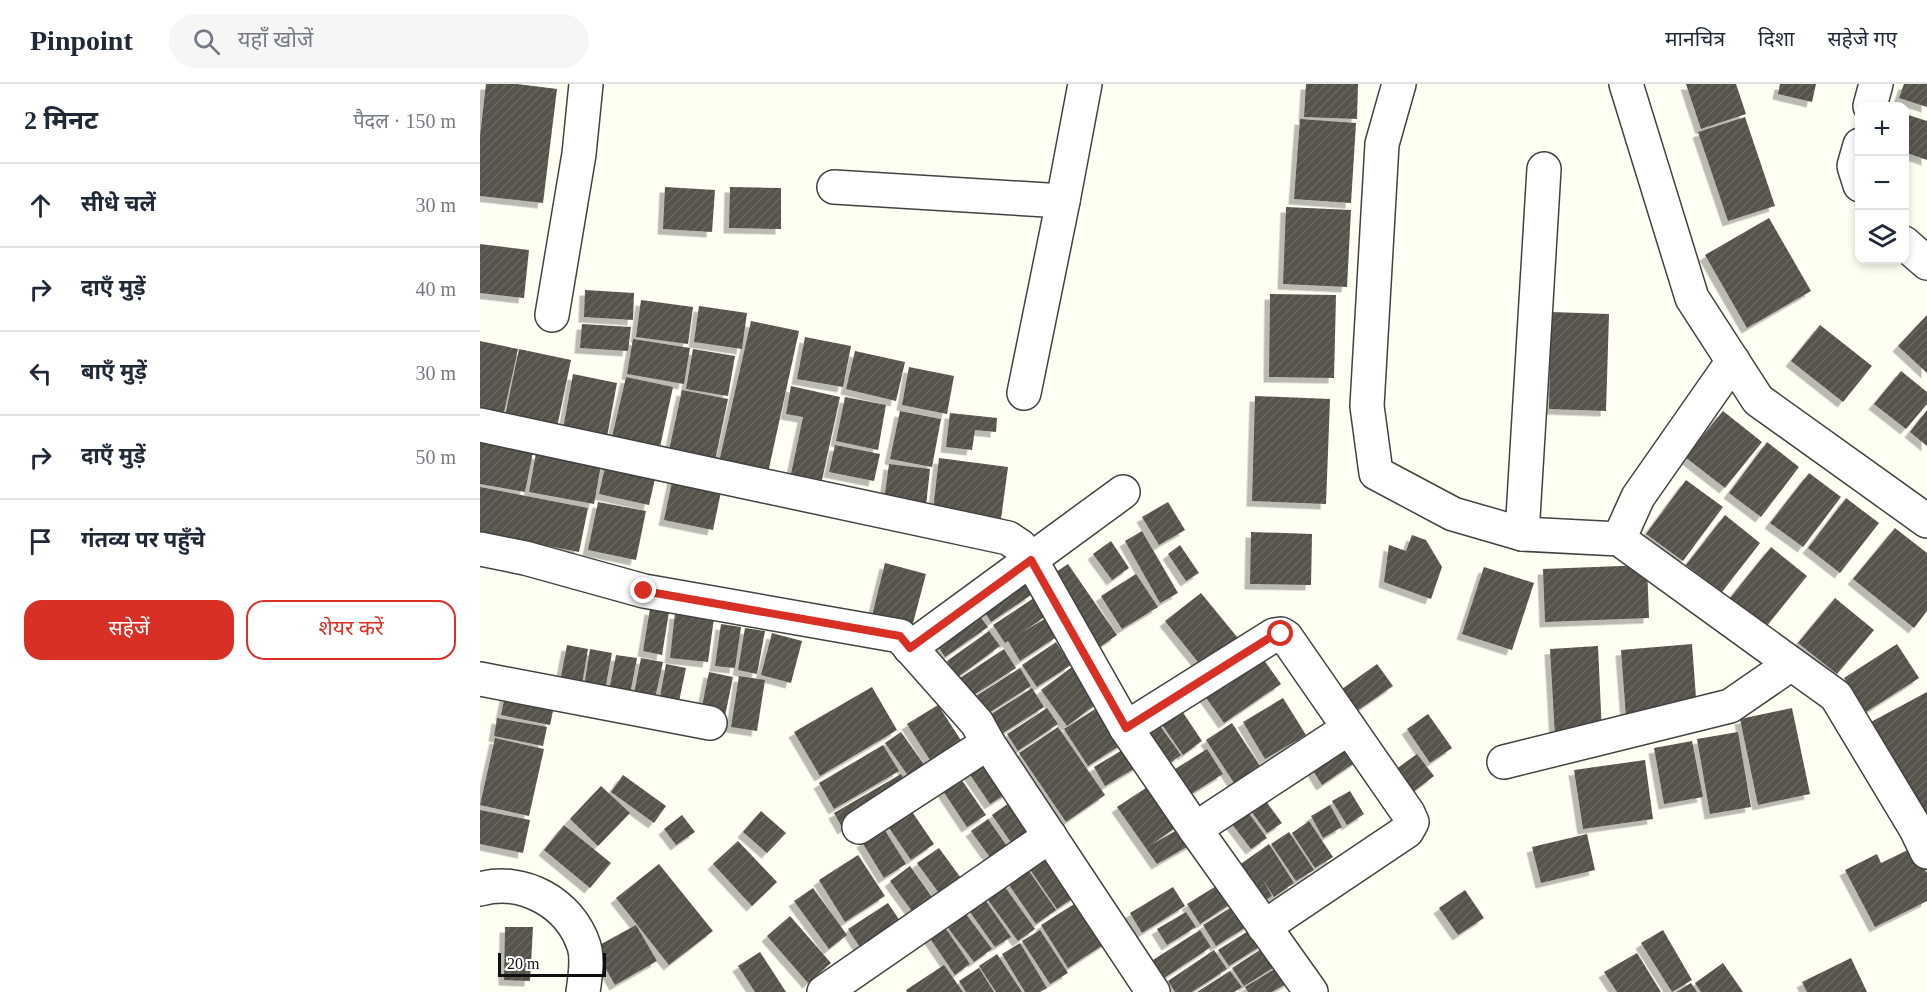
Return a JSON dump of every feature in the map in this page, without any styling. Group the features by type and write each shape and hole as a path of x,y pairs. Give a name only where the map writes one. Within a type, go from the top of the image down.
{"street":[{"path":"552,315 579,154 586,84"},
{"path":"1024,393 1064,201 1085,84"},
{"path":"1399,84 1382,144 1367,406 1376,473 1453,514 1522,534 1619,539 1836,696 1916,829 1927,852"},
{"path":"1626,84 1692,298 1758,400 1927,521"},
{"path":"1871,102 1876,84"},
{"path":"1522,534 1544,169"},
{"path":"834,187 1064,201"},
{"path":"1909,247 1927,263"},
{"path":"1619,539 1638,497 1733,361"},
{"path":"480,425 997,535 1008,538 1020,546 1031,560 1126,728 1311,992"},
{"path":"910,648 1123,492"},
{"path":"480,549 525,558 644,591 900,636 977,723 1153,992"},
{"path":"1126,728 1274,635 1281,634 1286,637 1412,822 1407,831 1264,927"},
{"path":"1504,762 1730,706 1791,664"},
{"path":"480,679 710,723"},
{"path":"1195,829 1349,728"},
{"path":"860,827 988,743"},
{"path":"826,991 1050,836"},
{"path":"480,889 502,885 526,889 549,899 573,921 585,947 583,992"}],"building":[{"path":"486,84 517,84 557,89 543,203 480,196 480,136"},
{"path":"1306,84 1358,84 1357,119 1304,117"},
{"path":"1686,84 1736,84 1746,114 1701,129"},
{"path":"1780,84 1816,84 1812,102 1778,94"},
{"path":"1904,84 1927,84 1927,107 1899,98"},
{"path":"1909,115 1927,121 1927,160 1909,154"},
{"path":"1745,117 1775,206 1728,221 1698,132"},
{"path":"1300,119 1356,123 1351,203 1294,199"},
{"path":"665,187 715,190 712,232 663,229"},
{"path":"730,187 781,188 781,229 729,228"},
{"path":"1286,207 1351,210 1347,287 1283,284"},
{"path":"1769,218 1811,291 1747,328 1705,255"},
{"path":"480,244 529,250 524,298 480,293"},
{"path":"585,290 634,293 633,320 584,317"},
{"path":"1270,294 1336,295 1334,378 1269,377"},
{"path":"641,300 693,307 688,344 636,337"},
{"path":"699,306 747,313 742,349 694,342"},
{"path":"1551,312 1609,314 1606,411 1549,409"},
{"path":"1927,315 1927,373 1898,346"},
{"path":"751,321 799,331 766,482 717,471"},
{"path":"582,324 631,327 628,351 580,348"},
{"path":"1820,325 1872,366 1843,402 1791,361"},
{"path":"805,337 851,346 843,387 797,379"},
{"path":"633,339 690,348 684,384 627,374"},
{"path":"480,341 518,349 502,421 480,416"},
{"path":"519,349 571,360 556,432 504,421"},
{"path":"693,349 735,356 728,396 686,389"},
{"path":"855,351 905,362 896,401 846,389"},
{"path":"909,367 954,376 947,414 902,405"},
{"path":"1901,371 1927,392 1927,404 1906,429 1874,404"},
{"path":"573,374 617,383 605,448 561,440"},
{"path":"626,377 673,387 657,461 609,450"},
{"path":"791,386 840,397 822,480 791,474 803,417 786,414"},
{"path":"682,390 728,399 713,470 667,460"},
{"path":"1255,396 1330,399 1326,504 1252,501"},
{"path":"845,397 886,405 878,450 836,441"},
{"path":"1927,410 1927,446 1910,432"},
{"path":"900,411 941,419 932,467 890,459"},
{"path":"1723,411 1762,442 1725,488 1685,457"},
{"path":"950,413 997,418 996,432 975,430 972,450 946,447"},
{"path":"480,437 534,447 525,492 480,484"},
{"path":"1767,442 1799,467 1761,517 1729,493"},
{"path":"835,445 880,454 874,481 829,472"},
{"path":"536,453 601,465 594,504 529,492"},
{"path":"607,458 657,470 649,505 599,494"},
{"path":"939,458 1008,467 1001,519 933,510"},
{"path":"889,464 930,469 926,506 884,501"},
{"path":"674,472 723,482 713,530 664,520"},
{"path":"1809,473 1841,497 1803,547 1770,523"},
{"path":"1686,480 1723,507 1683,561 1646,534"},
{"path":"480,487 588,508 579,552 480,533"},
{"path":"1846,498 1879,523 1840,573 1808,548"},
{"path":"598,502 646,511 636,560 588,550"},
{"path":"1168,502 1185,530 1159,545 1142,517"},
{"path":"1725,515 1760,543 1722,592 1686,565"},
{"path":"1895,528 1927,553 1927,611 1914,628 1853,579"},
{"path":"1142,531 1178,593 1160,603 1125,541"},
{"path":"1251,532 1312,534 1311,585 1250,584"},
{"path":"1412,535 1426,540 1442,567 1431,599 1384,582 1389,545 1406,551"},
{"path":"1111,541 1129,568 1112,580 1093,554"},
{"path":"1180,545 1199,573 1186,581 1168,554"},
{"path":"1771,547 1807,576 1766,627 1730,598"},
{"path":"885,563 926,574 912,627 872,616"},
{"path":"1068,564 1117,635 1097,649 1047,578"},
{"path":"1647,565 1649,618 1545,622 1543,569"},
{"path":"1484,567 1534,583 1512,650 1462,634"},
{"path":"1136,574 1158,607 1122,629 1101,596"},
{"path":"1019,576 1031,595 991,622 979,603"},
{"path":"1201,593 1242,643 1206,672 1165,621"},
{"path":"1034,598 1046,616 1021,633 1046,618 1058,636 1020,661 1008,641 1005,643 993,625"},
{"path":"1835,598 1874,630 1837,674 1798,643"},
{"path":"650,609 669,612 662,655 643,651"},
{"path":"975,610 988,627 945,657 933,639"},
{"path":"675,613 714,618 708,662 670,658"},
{"path":"721,624 741,627 735,668 715,666"},
{"path":"745,628 765,631 757,674 738,670"},
{"path":"989,631 1000,646 958,677 947,661"},
{"path":"772,633 802,641 791,683 761,675"},
{"path":"1056,642 1071,665 1037,687 1022,665"},
{"path":"1692,644 1697,711 1626,717 1621,650"},
{"path":"1897,644 1919,678 1866,712 1844,678"},
{"path":"567,645 588,649 581,690 559,687"},
{"path":"1598,646 1602,734 1555,736 1550,649"},
{"path":"590,649 612,653 604,696 583,693"},
{"path":"1004,649 1016,668 972,696 960,678"},
{"path":"1259,653 1281,684 1224,723 1202,692"},
{"path":"616,655 637,658 628,705 607,701"},
{"path":"641,658 663,662 653,708 632,704"},
{"path":"666,664 686,668 677,711 658,708"},
{"path":"1377,664 1393,686 1351,715 1335,694"},
{"path":"1072,667 1099,702 1067,726 1041,690"},
{"path":"1020,668 1031,686 987,714 976,696"},
{"path":"709,672 733,677 724,721 700,716"},
{"path":"739,676 765,680 757,731 731,727"},
{"path":"507,686 556,697 550,725 501,715"},
{"path":"872,687 897,730 820,776 794,732"},
{"path":"1032,688 1044,707 1003,733 991,714"},
{"path":"1927,692 1927,830 1869,723"},
{"path":"1283,698 1306,735 1265,759 1243,722"},
{"path":"1106,702 1130,739 1088,766 1064,729"},
{"path":"1176,702 1202,741 1183,755 1156,716"},
{"path":"938,705 968,751 937,771 907,724"},
{"path":"1047,708 1058,724 1018,751 1007,734"},
{"path":"1792,708 1810,794 1758,805 1740,719"},
{"path":"1428,714 1452,748 1430,763 1407,729"},
{"path":"1153,716 1181,755 1163,768 1135,729"},
{"path":"497,718 547,727 543,746 494,736"},
{"path":"1232,723 1262,769 1236,786 1206,740"},
{"path":"1058,727 1105,795 1066,822 1019,753"},
{"path":"901,732 930,773 914,784 885,743"},
{"path":"1738,732 1751,807 1710,814 1697,739"},
{"path":"1350,737 1363,757 1322,785 1309,764"},
{"path":"495,738 544,749 529,816 480,805"},
{"path":"1692,741 1703,797 1664,804 1654,748"},
{"path":"1134,743 1145,762 1105,786 1094,767"},
{"path":"883,745 899,771 834,809 819,783"},
{"path":"1207,749 1223,774 1180,801 1164,776"},
{"path":"985,752 1011,791 990,804 964,766"},
{"path":"1417,754 1434,776 1409,795 1392,772"},
{"path":"1645,760 1653,819 1583,829 1574,770"},
{"path":"901,774 910,789 843,829 834,813"},
{"path":"623,775 666,806 654,823 611,792"},
{"path":"959,776 986,815 967,827 941,788"},
{"path":"1158,780 1186,820 1151,845 1189,823 1199,840 1157,864 1117,807"},
{"path":"601,786 630,813 598,846 570,819"},
{"path":"1257,789 1282,823 1267,833 1243,800"},
{"path":"1350,791 1364,814 1347,825 1332,801"},
{"path":"904,800 934,844 911,860 881,816"},
{"path":"1009,803 1034,838 1017,851 992,815"},
{"path":"1242,804 1267,838 1251,849 1226,816"},
{"path":"1330,805 1342,827 1323,838 1311,816"},
{"path":"480,810 530,820 523,853 480,844"},
{"path":"761,811 786,833 767,853 743,832"},
{"path":"682,815 695,832 676,845 664,829"},
{"path":"988,819 1014,856 997,867 971,831"},
{"path":"1309,821 1333,857 1315,868 1292,833"},
{"path":"564,825 611,863 590,888 544,850"},
{"path":"884,829 906,864 884,878 862,842"},
{"path":"1289,832 1314,870 1296,881 1271,844"},
{"path":"1587,834 1595,870 1541,883 1532,847"},
{"path":"738,841 777,882 752,906 713,864"},
{"path":"1269,844 1294,883 1274,897 1263,880 1272,896 1253,909 1228,873"},
{"path":"1914,847 1927,873 1927,901 1875,927 1845,870 1877,854 1881,863"},
{"path":"939,848 966,885 944,900 917,863"},
{"path":"1050,853 1078,895 1057,909 1029,868"},
{"path":"858,855 885,896 845,922 819,880"},
{"path":"659,864 713,931 669,965 616,898"},
{"path":"910,866 937,904 917,918 890,881"},
{"path":"1029,871 1056,910 1036,924 1009,885"},
{"path":"1226,880 1238,899 1200,924 1187,904"},
{"path":"1005,887 1035,929 1018,941 988,900"},
{"path":"1173,887 1185,906 1142,933 1130,913"},
{"path":"813,888 847,935 829,949 794,901"},
{"path":"1465,890 1484,918 1458,935 1439,908"},
{"path":"1082,899 1109,941 1068,968 1041,925"},
{"path":"986,901 1011,937 995,947 970,912"},
{"path":"888,903 904,927 863,952 848,929"},
{"path":"1238,903 1251,924 1216,946 1203,925"},
{"path":"1186,912 1196,927 1167,945 1157,929"},
{"path":"966,914 992,949 974,962 948,928"},
{"path":"790,916 831,963 808,983 767,936"},
{"path":"636,925 657,961 615,985 594,948"},
{"path":"944,926 970,964 955,975 929,937"},
{"path":"505,927 533,927 530,981 504,980"},
{"path":"1253,928 1264,944 1229,966 1218,950"},
{"path":"1040,930 1068,973 1050,984 1022,941"},
{"path":"1200,930 1211,947 1164,978 1153,960"},
{"path":"1663,930 1692,980 1672,992 1641,943"},
{"path":"1020,943 1047,988 1040,992 1025,992 1002,954"},
{"path":"1266,946 1278,965 1244,986 1232,968"},
{"path":"1214,950 1227,969 1192,992 1175,992 1168,981"},
{"path":"760,952 786,992 755,992 738,966"},
{"path":"1637,953 1661,992 1617,992 1604,972"},
{"path":"997,954 1022,992 996,992 979,966"},
{"path":"1851,958 1867,992 1807,992 1802,982"},
{"path":"1723,963 1743,992 1701,992 1695,983"},
{"path":"944,965 963,992 907,992 906,990"},
{"path":"1281,965 1291,981 1272,992 1248,992 1245,987"},
{"path":"979,968 994,992 966,992 959,981"},
{"path":"1230,971 1242,987 1234,992 1197,992"},
{"path":"1691,983 1697,992 1676,992"}],"route":[{"path":"644,591 900,636 910,648 1031,560 1126,728 1274,635 1281,634"}]}
